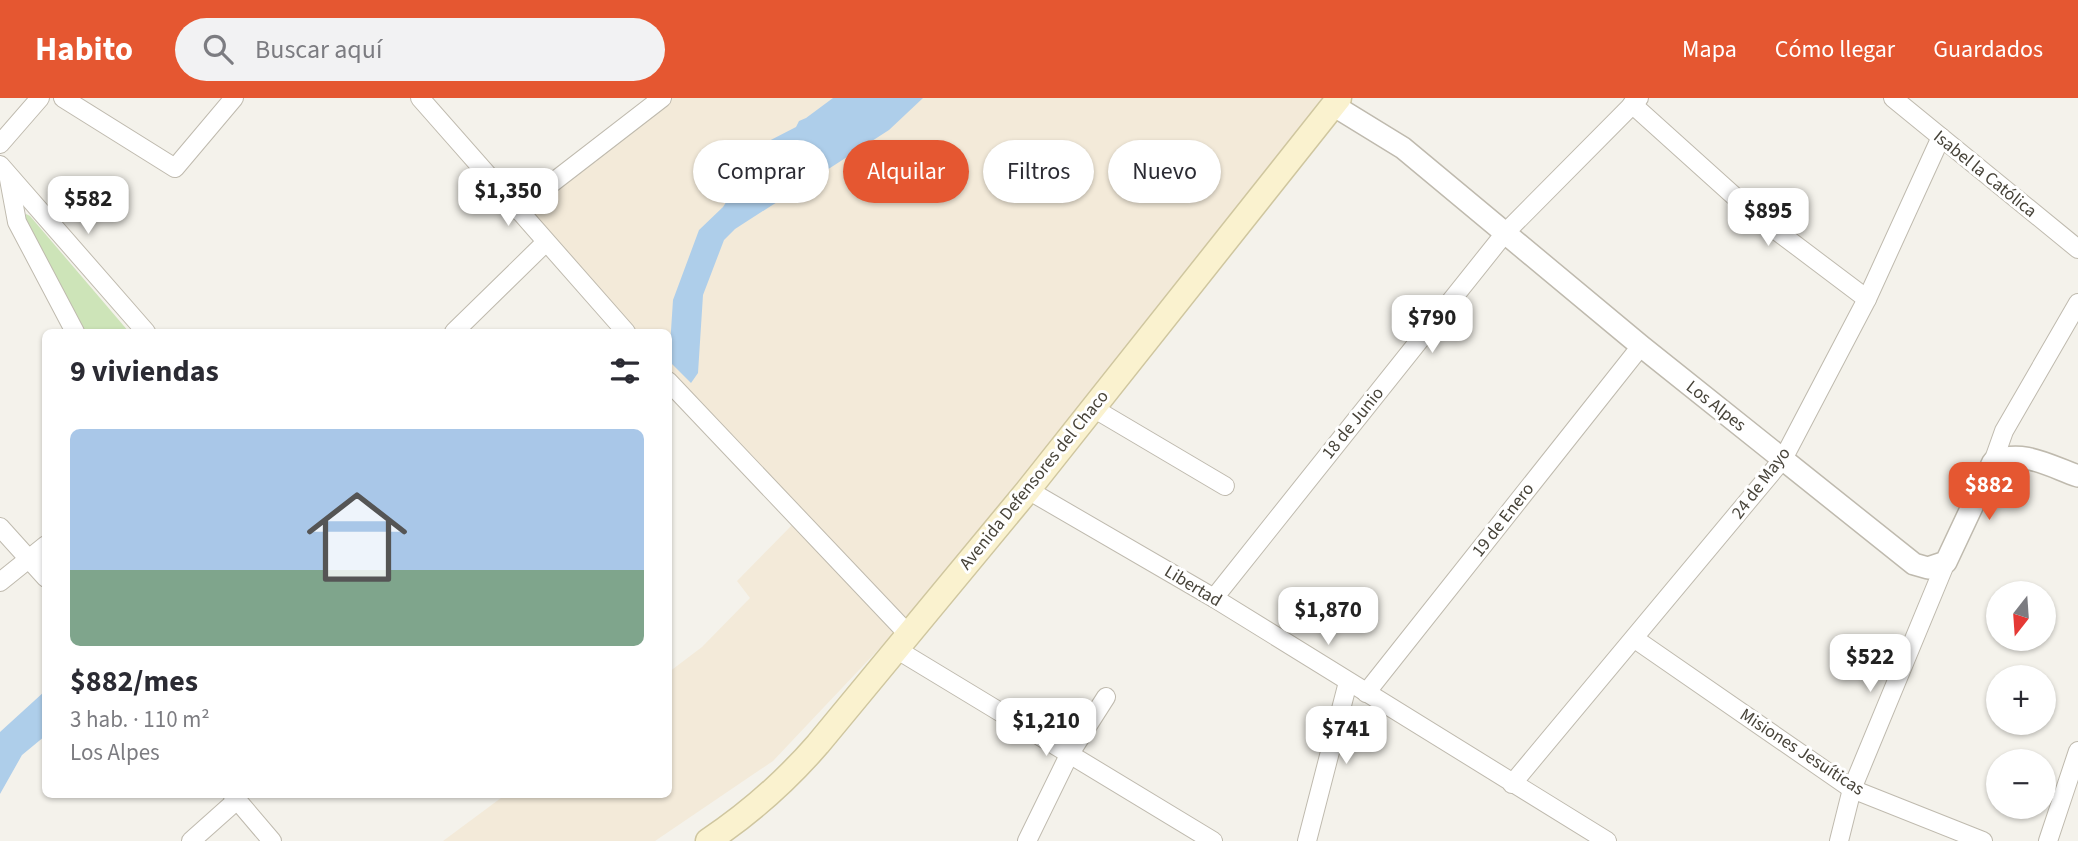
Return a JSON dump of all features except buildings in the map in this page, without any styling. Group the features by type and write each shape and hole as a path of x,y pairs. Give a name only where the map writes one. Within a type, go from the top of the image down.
{"main road":[{"name":"Avenida Defensores del Chaco","path":"708,841 746,815 789,778 1028,490 1336,102"}],"street":[{"path":"0,144 40,98"},
{"path":"63,98 175,168 234,98"},
{"path":"420,98 623,329"},
{"path":"517,210 662,98"},
{"name":"Isabel la Católica","path":"1893,98 2078,249"},
{"path":"1635,101 1753,213 1867,299"},
{"name":"18 de Junio","path":"1214,598 1505,233 1635,101"},
{"name":"Los Alpes","path":"1336,102 1403,148 1641,346 1914,564 1928,568 1946,562"},
{"name":"24 de Mayo","path":"1512,783 1783,459 1867,299 1941,137"},
{"path":"3,168 12,188 17,222 73,329"},
{"path":"3,168 143,329"},
{"path":"457,329 545,243"},
{"path":"1839,841 1852,789 1946,562 1993,462 2004,431 2078,303"},
{"name":"19 de Enero","path":"1366,693 1641,346"},
{"path":"672,385 903,642 1069,755 1213,841"},
{"path":"1093,408 1225,486"},
{"path":"1993,462 2007,456 2026,457 2078,476"},
{"name":"Libertad","path":"1028,490 1214,598 1606,841"},
{"path":"0,527 42,574"},
{"path":"0,582 42,548"},
{"name":"Misiones Jesuíticas","path":"1635,639 1852,789 1983,841"},
{"path":"1307,841 1348,682"},
{"path":"1027,841 1069,755 1106,697"},
{"path":"2048,841 2078,751"},
{"path":"191,841 233,798"},
{"path":"235,798 272,841"}],"shaded area":[{"path":"668,98 1341,98 909,634 672,373 672,329 630,329 519,210"},
{"path":"795,522 894,633 773,761 655,841 443,841 501,798 672,798 672,670 702,647 750,598 737,581"}],"green space":[{"path":"26,214 30,216 126,329 81,329 23,221"}],"water":[{"path":"833,98 923,98 889,130 873,140 843,140 843,160 829,169 829,140 771,140 796,127 799,121"},
{"path":"726,203 775,203 735,229 724,240 703,295 698,373 691,383 672,364 673,300 699,230"},
{"path":"42,694 42,738 22,755 0,794 0,732"}]}
